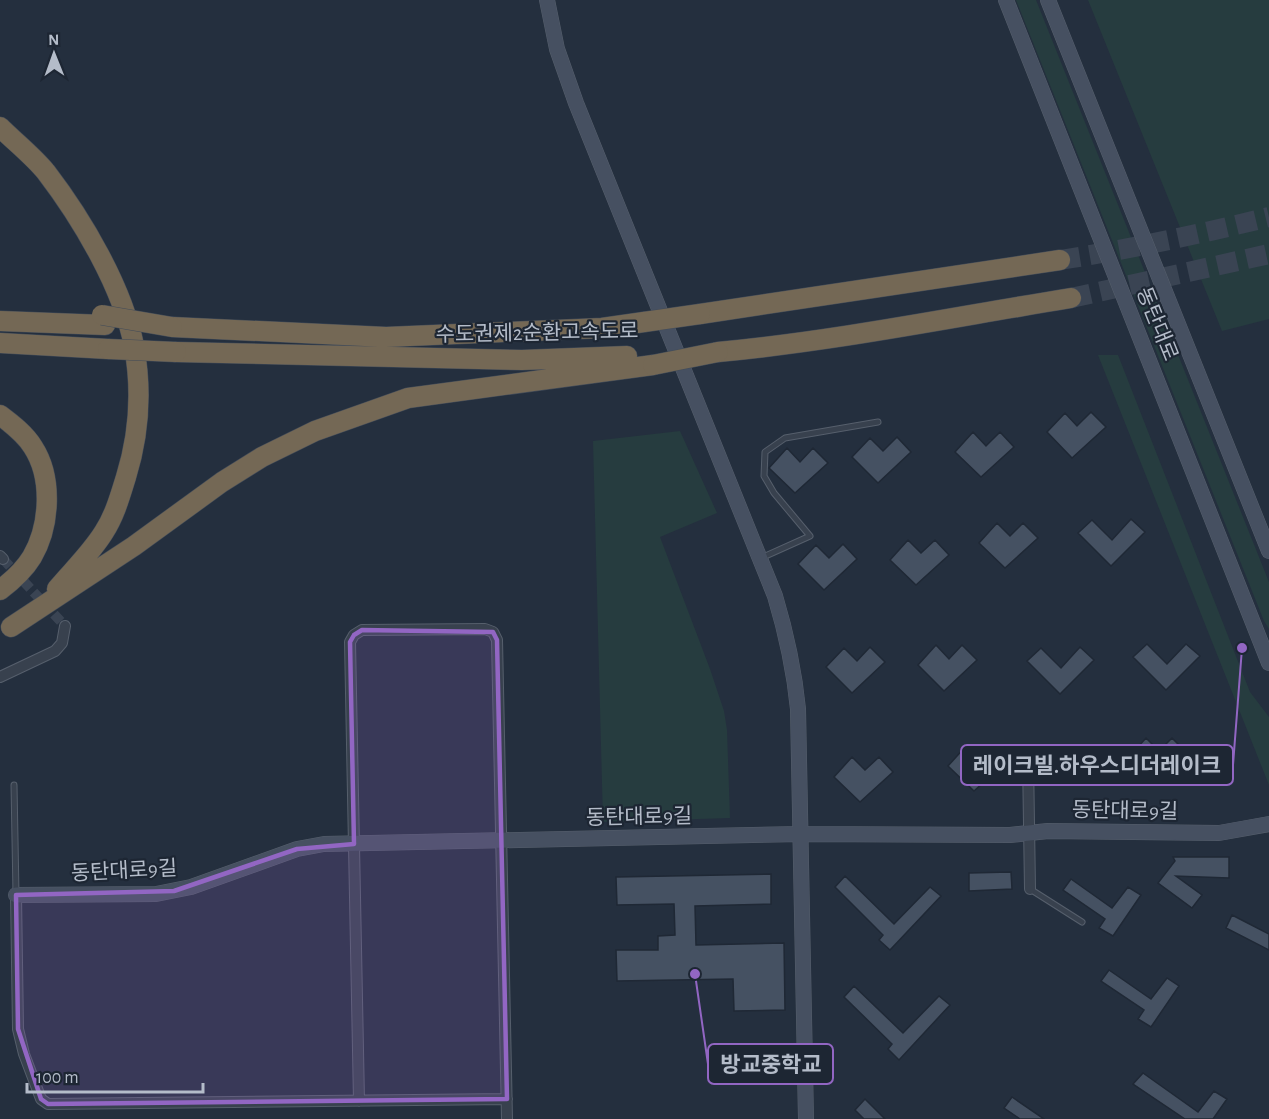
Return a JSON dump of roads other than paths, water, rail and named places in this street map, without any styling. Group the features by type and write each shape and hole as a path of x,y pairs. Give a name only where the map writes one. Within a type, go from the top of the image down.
{"highway":[{"path":"0,127 44,171 89,237 119,296 134,346 139,398 137,429 131,461 117,506 104,532 54,593 6,632"},
{"name":"수도권제2순환고속도로","path":"104,320 172,327 386,337 603,328 1060,260"},
{"path":"6,632 134,546 222,482 262,457 315,431 408,398 653,360 752,349 1071,298"},
{"path":"0,308 82,311 104,320"},
{"path":"0,321 104,320"},
{"name":"수도권제2순환고속도로","path":"0,343 176,352 522,360 653,360"},
{"path":"0,415 23,434 33,447 41,463 47,500 41,536 32,558 12,581 0,590"}],"street":[{"path":"547,0 557,50 576,102 760,559 785,627 794,666 798,709 806,1119"},
{"name":"동탄대로","path":"1006,0 1269,663"},
{"name":"동탄대로","path":"1048,0 1269,551"},
{"path":"0,677 55,651 62,643 65,626"},
{"path":"359,1101 350,642 354,634 362,630 485,628 493,632 497,640 507,1119"},
{"path":"1028,759 1030,889"},
{"name":"동탄대로9길","path":"16,895 156,894 191,887 297,849 324,844 801,834 1029,834 1048,831 1219,833 1269,824"},
{"path":"16,895 18,1029 32,1077 41,1099 48,1104 507,1099"}],"lane":[{"path":"760,559 810,536 774,493 765,476 765,452 785,438 878,422"},
{"path":"14,785 16,895"},
{"path":"1030,889 1082,922"}],"tunnel":[{"path":"1060,260 1165,241 1269,217"},
{"path":"1071,298 1269,254"},
{"path":"3,559 65,626"}],"place":[{"name":"레이크빌.하우스디더레이크","path":"1242,648"},
{"name":"방교중학교","path":"695,974"}]}
